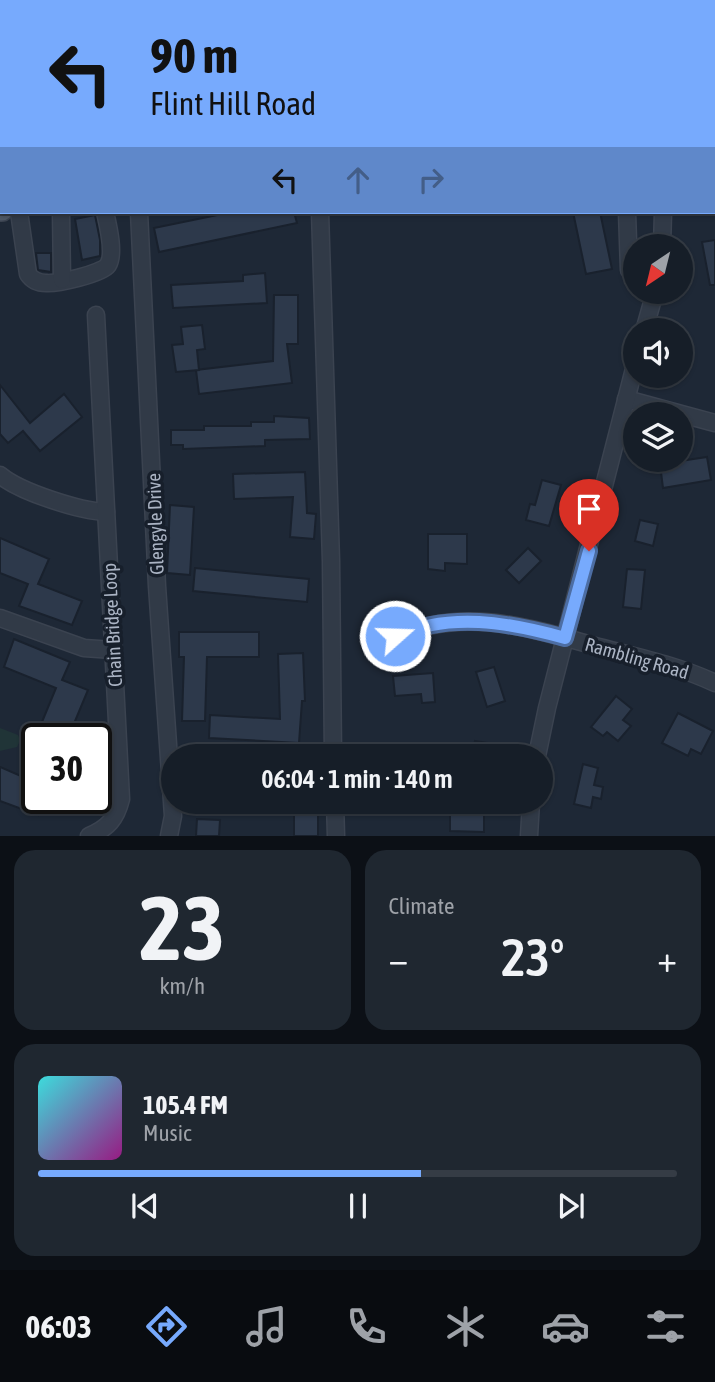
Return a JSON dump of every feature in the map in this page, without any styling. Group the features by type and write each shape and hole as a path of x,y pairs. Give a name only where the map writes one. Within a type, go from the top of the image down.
{"street":[{"path":"19,214 28,274 35,281 48,284 90,276 106,267 109,263 111,242 105,214"},
{"path":"61,214 62,280"},
{"name":"Glengyle Drive","path":"139,214 173,816 169,836"},
{"path":"320,214 331,561 333,744"},
{"path":"626,214 627,234"},
{"path":"662,234 663,214"},
{"name":"Chain Bridge Loop","path":"89,836 111,822 117,814 121,799 96,315"},
{"path":"540,744 629,388"},
{"path":"626,399 715,423"},
{"path":"0,475 17,486 87,511 106,512"},
{"path":"0,618 84,648 113,650"},
{"name":"Rambling Road","path":"395,636 438,622 465,620 520,626 653,661 697,674 715,683"},
{"path":"335,814 336,836"},
{"path":"529,836 530,814"}],"green space":[{"path":"0,728 18,735 20,740 17,747 0,751"}],"building":[{"path":"222,214 295,214 297,223 159,252 154,228"},
{"path":"573,214 600,214 612,269 586,274"},
{"path":"95,215 100,256 82,260 75,219"},
{"path":"715,240 715,285 710,285 702,242"},
{"path":"36,253 51,253 51,272 38,270"},
{"path":"265,273 267,303 173,308 171,285 243,281 243,275"},
{"path":"274,295 298,295 298,344 287,344 292,383 199,394 196,370 273,361"},
{"path":"202,325 205,349 197,350 199,370 176,372 172,345 183,344 181,327"},
{"path":"0,385 30,423 64,394 82,417 40,451 23,431 8,443 0,434"},
{"path":"274,416 309,418 310,439 265,440 265,446 183,449 183,445 171,445 171,430 204,430 204,426 251,426 251,422 274,422"},
{"path":"707,457 711,480 663,488 661,472 693,472 693,459"},
{"path":"305,472 307,513 316,514 314,539 290,537 293,497 234,499 233,474"},
{"path":"542,480 561,485 549,526 526,520 530,504 535,505"},
{"path":"170,505 194,507 190,575 167,573"},
{"path":"640,520 658,524 653,546 635,541"},
{"path":"428,534 467,534 467,564 445,563 445,571 428,569"},
{"path":"0,538 49,559 38,584 82,601 72,625 19,606 28,584 0,573"},
{"path":"528,548 541,561 519,583 506,570"},
{"path":"195,568 309,579 307,602 193,591"},
{"path":"627,569 645,570 641,609 623,607"},
{"path":"179,632 259,632 259,657 207,657 205,721 182,721 184,657 179,657"},
{"path":"14,639 70,662 62,680 88,690 74,723 42,723 56,688 4,667"},
{"path":"303,653 305,701 302,701 299,743 209,738 210,715 280,719 278,654"},
{"path":"494,667 505,701 487,707 476,672"},
{"path":"433,673 435,702 422,703 421,694 395,696 393,676"},
{"path":"616,696 632,709 623,720 631,726 618,741 607,732 603,736 591,727"},
{"path":"678,713 713,731 701,754 691,749 688,756 662,743"},
{"path":"583,764 598,768 594,785 603,787 601,799 593,797 591,808 574,804"},
{"path":"0,767 21,776 21,809 0,801"},
{"path":"294,814 318,814 318,836 294,836"},
{"path":"450,814 484,814 484,832 450,831"},
{"path":"197,819 220,820 219,836 196,836"}],"route":[{"path":"395,636 438,622 465,620 520,626 565,638 589,551"}]}
